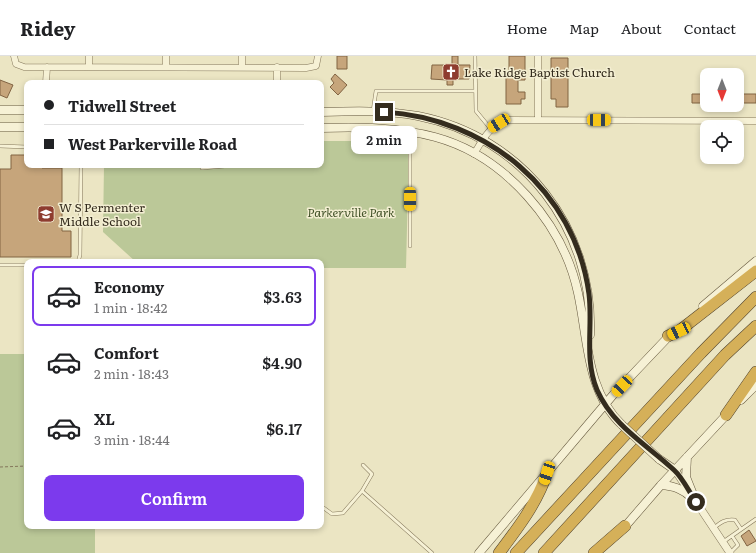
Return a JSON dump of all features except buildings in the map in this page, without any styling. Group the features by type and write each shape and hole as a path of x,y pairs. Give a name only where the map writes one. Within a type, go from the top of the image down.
{"highway":[{"path":"668,336 679,331 756,271"},
{"path":"516,553 701,353 756,297"},
{"path":"544,553 725,355 756,326"},
{"path":"726,415 756,372"},
{"path":"499,553 520,526 541,491 547,473"},
{"path":"594,553 625,526"}],"main road":[{"path":"0,110 24,110"},
{"path":"373,111 373,127"},
{"path":"324,112 373,111 435,120 453,126 482,140 511,158 528,173 549,199 567,227 582,261 590,309 589,350"},
{"path":"0,127 24,127"},
{"path":"324,128 373,127 410,132 450,142 474,154 508,177 535,204 550,226 566,255 578,291 596,389 605,405 622,425 659,459 675,470"},
{"path":"479,553 605,405 668,336 756,260"},
{"path":"602,553 661,485 756,385"},
{"path":"687,457 686,477 696,502"},
{"path":"661,485 675,486 696,502"}],"street":[{"path":"14,56 16,64 24,67 306,68 316,66 318,56"},
{"path":"89,56 89,67"},
{"path":"166,56 166,67"},
{"path":"242,56 242,67"},
{"path":"538,56 538,120"},
{"path":"46,67 46,80"},
{"path":"277,67 277,80"},
{"path":"474,154 490,128 499,123 510,120 756,121"},
{"path":"675,470 730,553"}],"lane":[{"path":"475,56 476,111 490,128"},
{"path":"373,111 376,91 475,91"},
{"path":"410,132 410,246"},
{"path":"0,146 24,147"},
{"path":"79,259 80,168"},
{"path":"0,265 24,265"},
{"path":"324,508 332,514 343,513 362,491 372,474 363,464"},
{"path":"362,491 432,553"},
{"path":"723,542 756,519"},
{"path":"714,528 723,521 735,520 741,529"},
{"path":"730,553 738,545 732,536"}],"path":[{"path":"0,467 24,466"}],"green space":[{"name":"Parkerville Park","path":"324,141 378,141 409,147 406,268 324,268 324,259 133,259 103,232 104,168 324,168"},
{"path":"0,354 24,354 24,529 95,529 95,553 0,553"}],"place":[{"name":"Lake Ridge Baptist Church","path":"451,72"},
{"name":"W S Permenter Middle School","path":"46,214"}],"route":[{"path":"384,112 419,116 435,120 473,135 511,158 540,186 558,211 567,227 582,261 589,294 589,350 591,368 596,389 613,417 659,459 675,470 696,502"}]}
